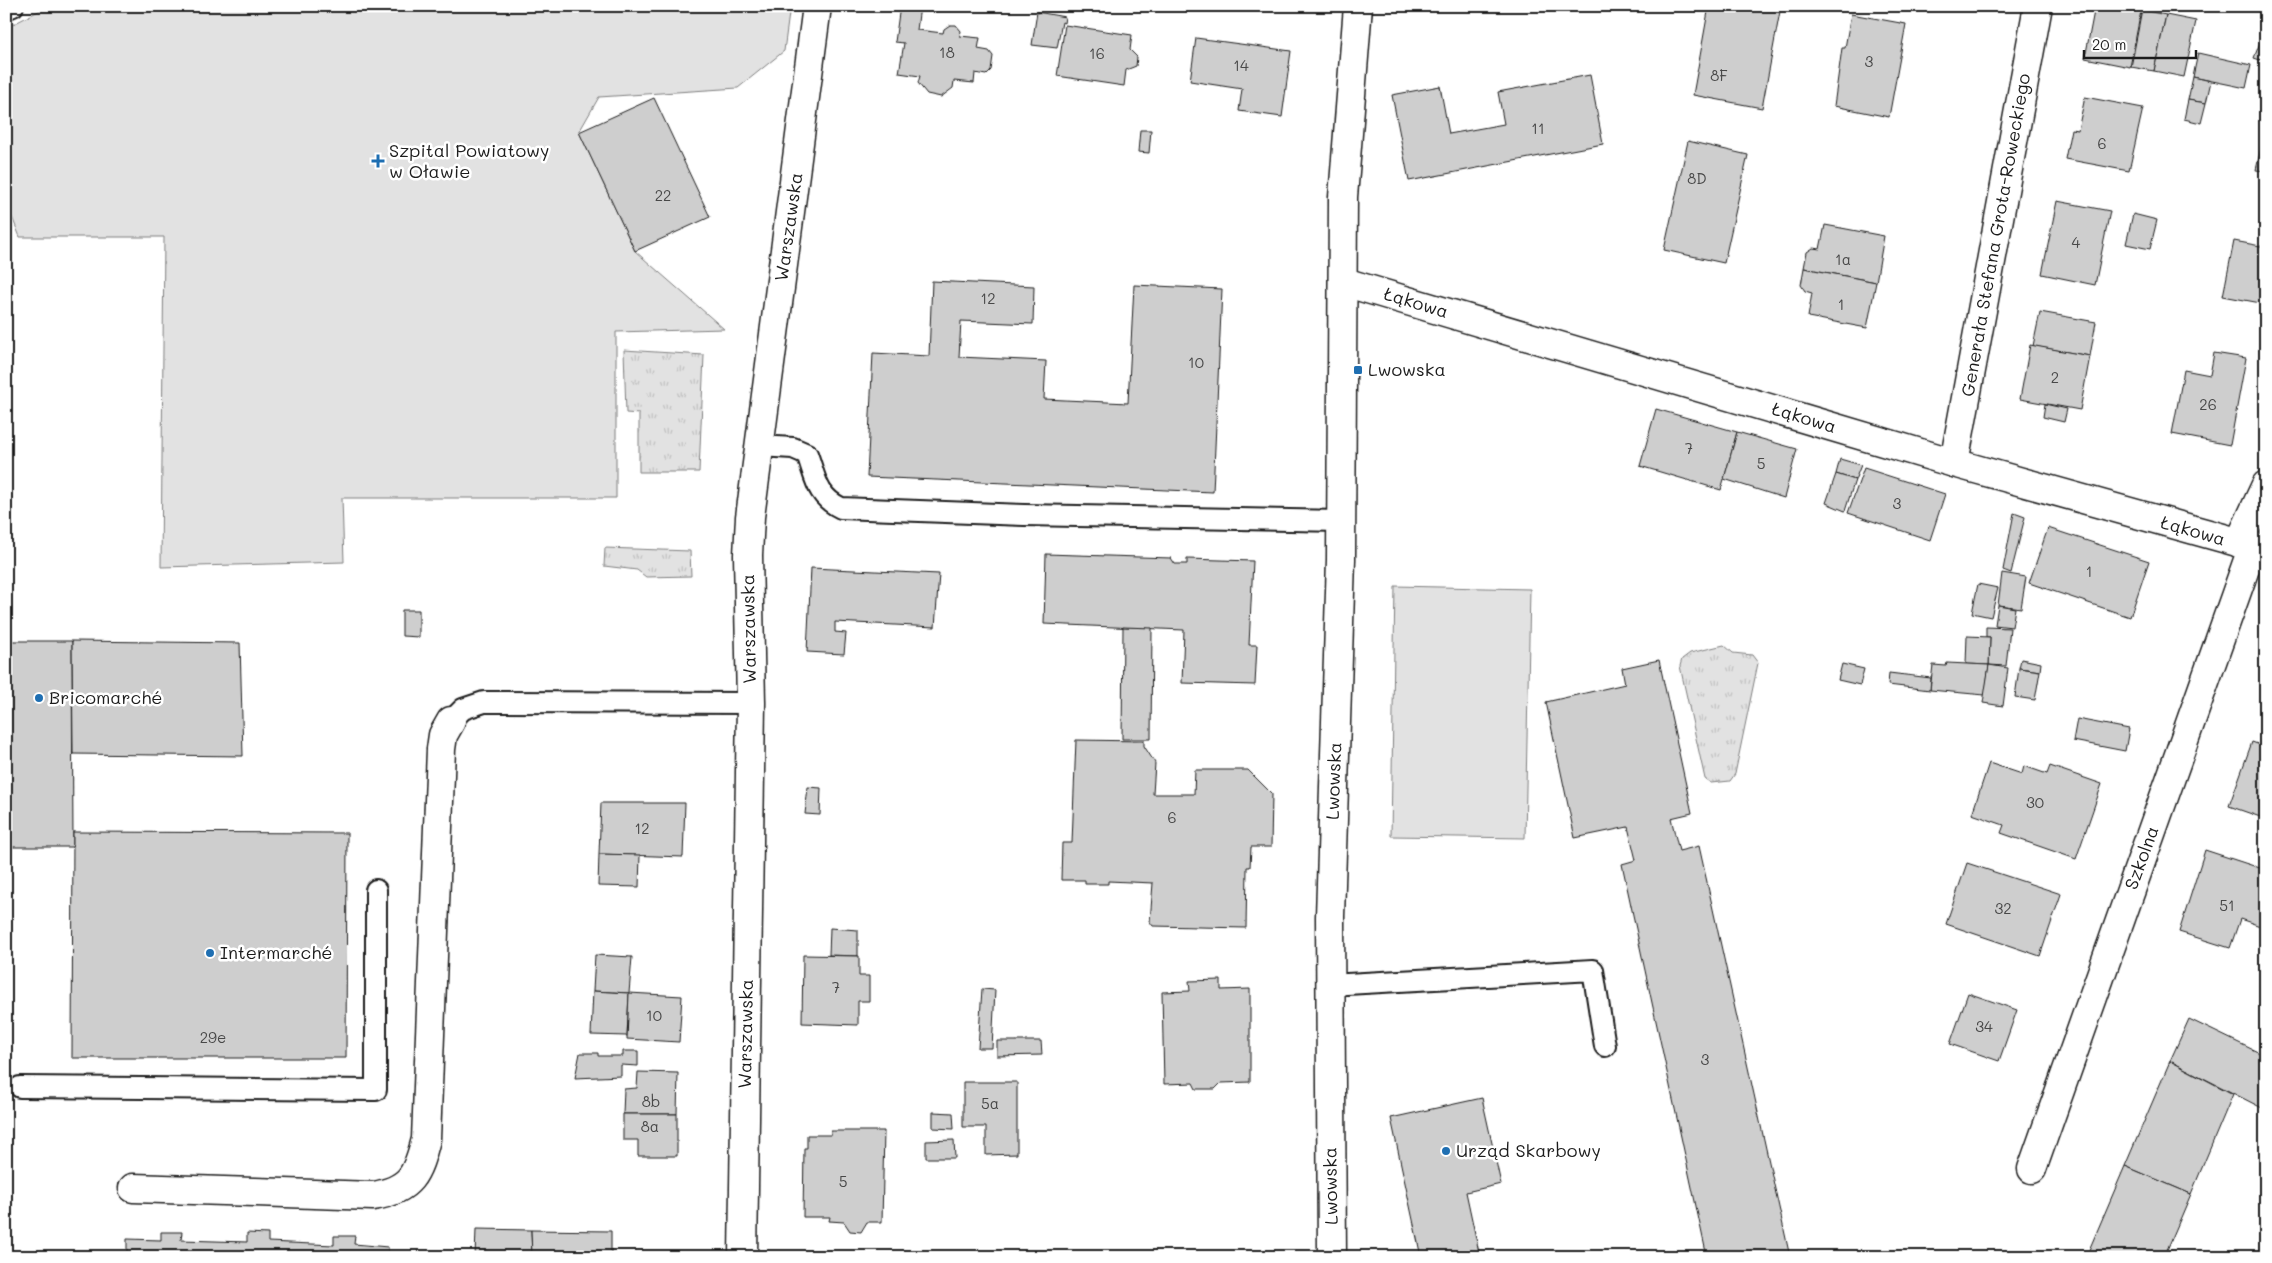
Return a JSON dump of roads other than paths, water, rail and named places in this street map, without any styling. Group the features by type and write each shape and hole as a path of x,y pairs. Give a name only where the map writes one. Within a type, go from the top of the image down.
{"street":[{"name":"Warszawska","path":"742,1257 751,703 748,555 750,516 817,6"},
{"name":"Lwowska","path":"1332,1257 1330,985 1341,521 1344,282 1343,197 1358,6"},
{"name":"Generała Stefana Grota-Roweckiego","path":"1954,463 2038,6"},
{"name":"Łąkowa","path":"1344,282 1954,463 2252,547"},
{"name":"Szkolna","path":"2032,1169 2252,547 2266,486"},
{"path":"133,1188 373,1196 392,1193 407,1181 418,1168 426,1139 441,749 443,735 450,721"}],"lane":[{"path":"6,10 13,6"},
{"path":"759,446 792,448 807,454 818,489 830,503 841,508 1014,514 1341,521"},
{"path":"450,721 463,710 484,702 751,703"},
{"path":"20,1088 376,1090 376,890"},
{"path":"1330,985 1592,970 1605,1046"}],"place":[{"name":"Szpital Powiatowy w Oławie","path":"378,161"},
{"name":"Lwowska","path":"1358,370"},
{"name":"Bricomarché","path":"39,698"},
{"name":"Intermarché","path":"210,953"},
{"name":"Urząd Skarbowy","path":"1446,1151"}]}
